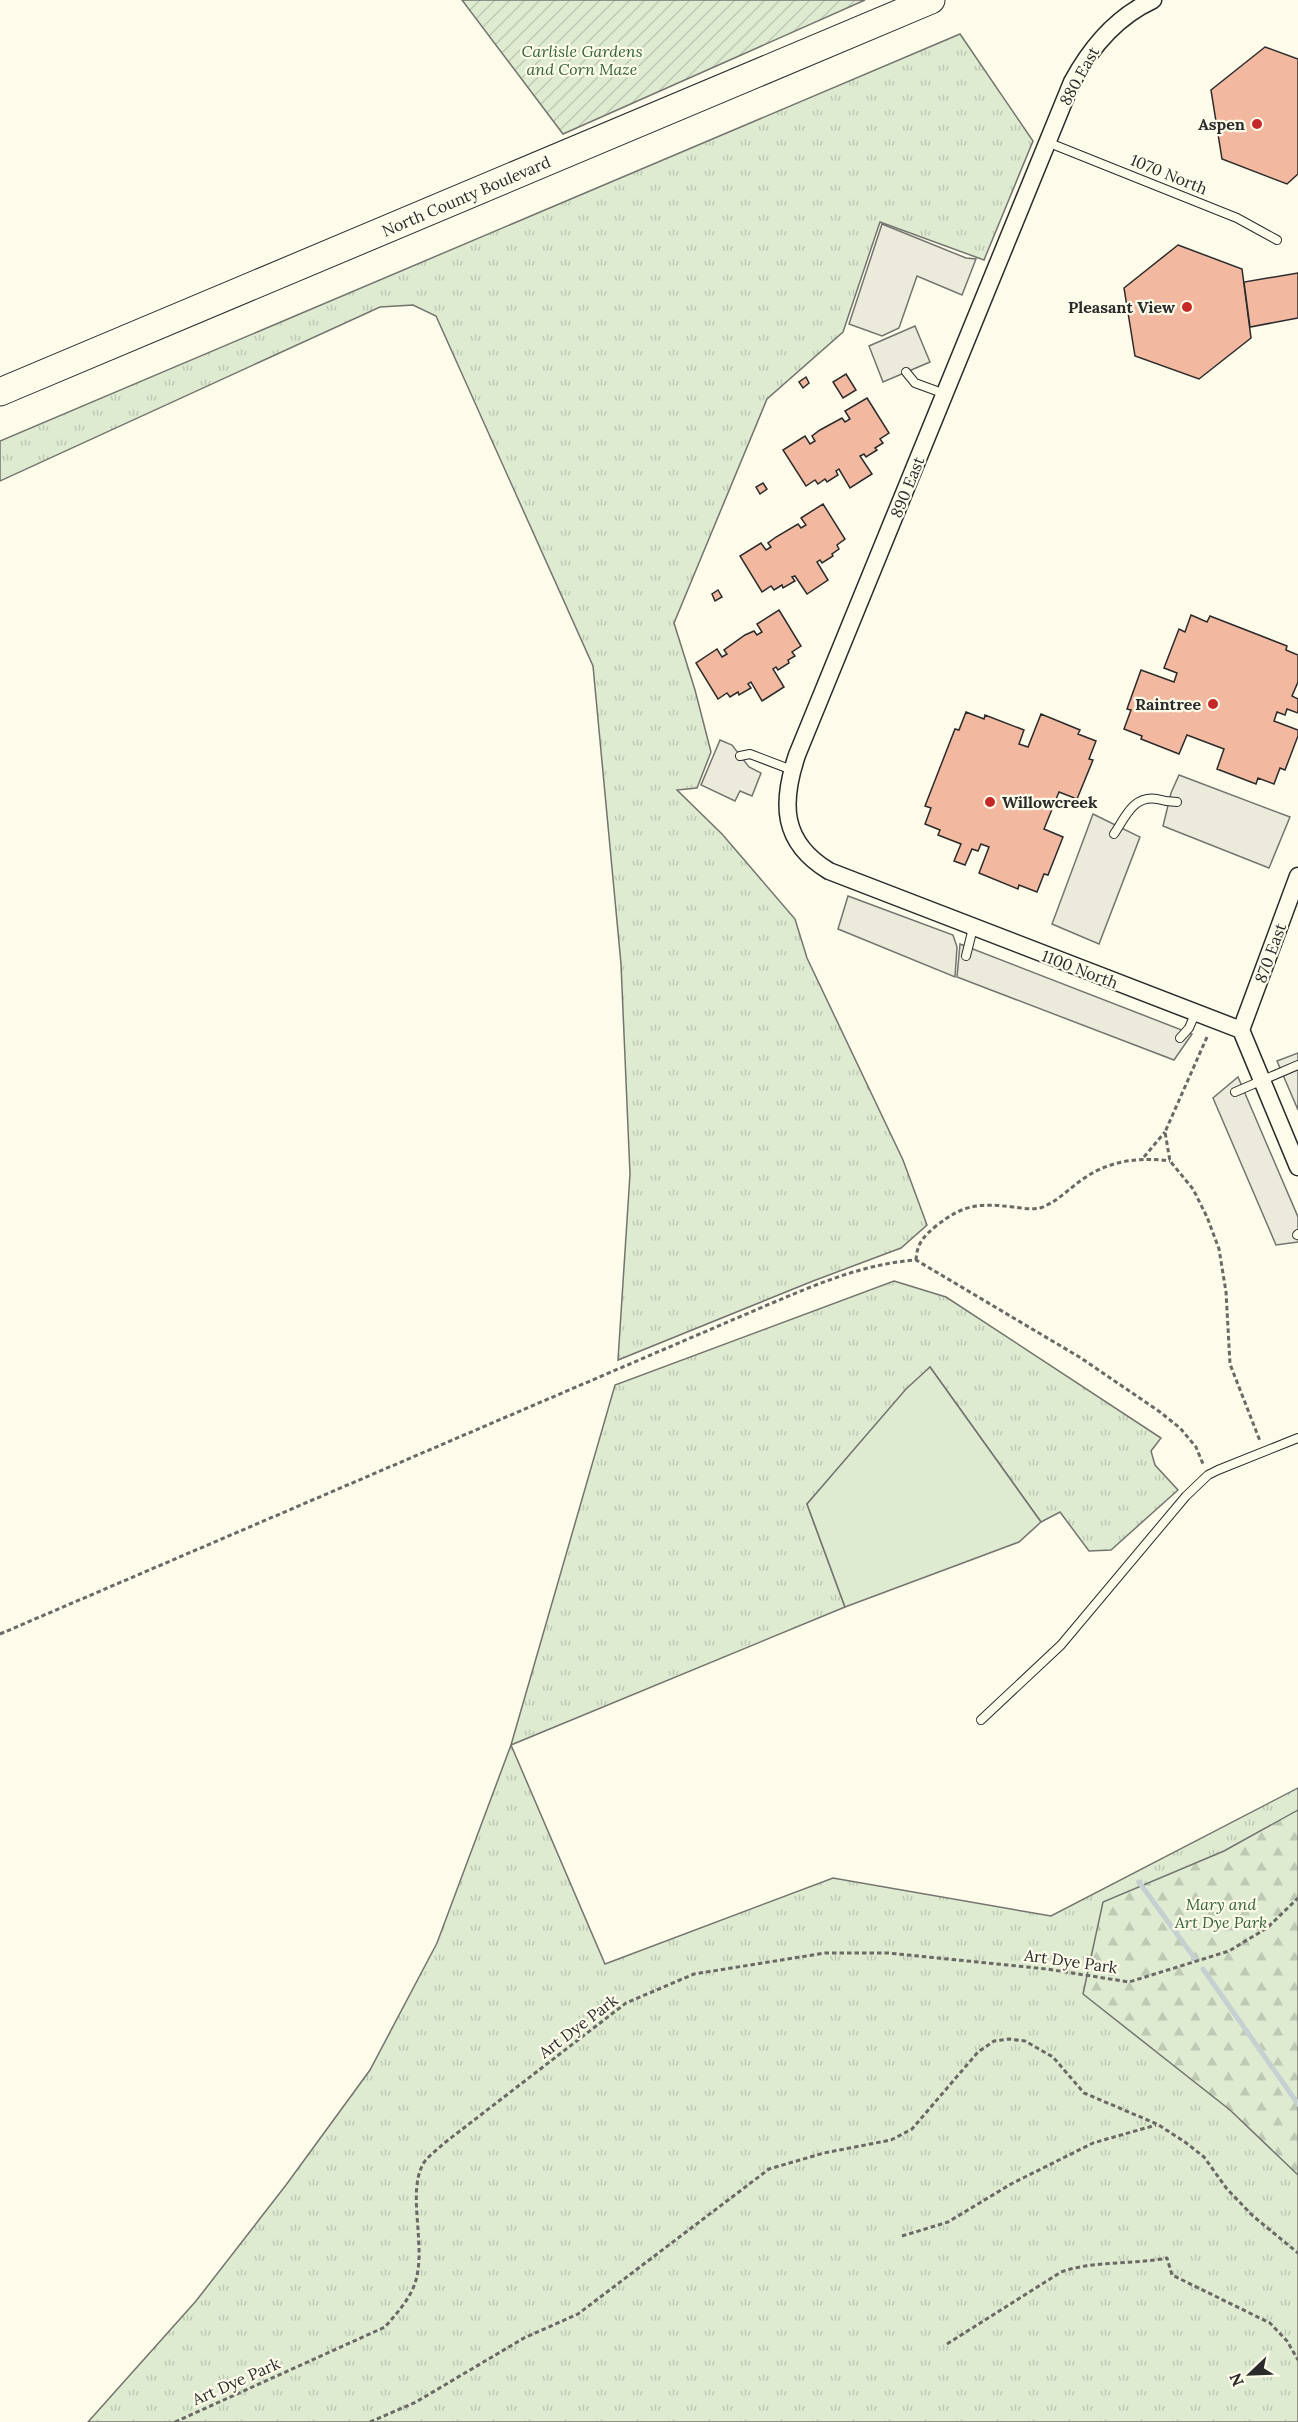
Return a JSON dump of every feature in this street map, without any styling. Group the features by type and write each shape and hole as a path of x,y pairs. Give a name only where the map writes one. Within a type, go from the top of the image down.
{"main road":[{"name":"North County Boulevard","path":"0,392 931,0"}],"street":[{"name":"880 East","path":"1047,142 1072,82 1090,52 1114,25 1153,0"},
{"name":"890 East","path":"794,835 786,805 792,770 1047,142"},
{"name":"1100 North","path":"794,835 810,857 829,871 1240,1030"},
{"name":"870 East","path":"1240,1030 1298,876"},
{"path":"1240,1030 1298,1167"}],"lane":[{"name":"1070 North","path":"1047,142 1237,218 1277,240"},
{"path":"906,372 915,383 945,394"},
{"path":"740,756 750,754 792,770"},
{"path":"1114,834 1126,811 1141,800 1177,802"},
{"path":"966,956 973,928"},
{"path":"1180,1038 1189,1028 1195,1014"},
{"path":"1235,1092 1298,1065"},
{"path":"981,1720 1061,1645 1186,1496 1208,1475 1298,1438"}],"path":[{"path":"1207,1038 1171,1115 1166,1132 1170,1161 1193,1189 1208,1217 1219,1249 1226,1292 1230,1364 1264,1451"},
{"path":"1144,1157 1166,1132"},
{"path":"916,1260 917,1248 922,1238 967,1206 987,1204 1035,1209 1051,1203 1087,1176 1144,1157 1170,1161"},
{"path":"0,1634 765,1306 862,1268 887,1262 916,1260 1081,1358 1180,1428 1196,1447 1208,1475"},
{"name":"Art Dye Park","path":"175,2422 385,2327 404,2305 415,2281 421,2250 416,2185 423,2163 443,2144 626,2003 694,1974 825,1953 900,1954 1047,1969 1129,1982 1229,1951 1267,1928 1298,1898"},
{"path":"370,2422 416,2402 524,2338 578,2314 769,2169 824,2153 891,2140 912,2129 971,2060 994,2041 1009,2039 1025,2041 1053,2056 1084,2093 1157,2124 1204,2157 1227,2189 1298,2253"},
{"path":"902,2236 948,2222 1011,2184 1093,2143 1157,2124"},
{"path":"947,2344 1061,2272 1082,2264 1138,2263 1167,2258 1172,2275 1270,2323 1287,2342 1298,2361"}],"green space":[{"name":"Carlisle Gardens and Corn Maze","path":"462,0 865,0 563,134"},
{"path":"960,34 1033,141 984,260 880,222 843,332 767,399 674,623 711,752 697,788 677,790 722,834 795,919 807,958 903,1160 927,1225 901,1248 618,1360 630,1174 621,964 593,666 436,316 413,305 380,307 0,481 0,441"},
{"path":"894,1281 946,1297 1161,1438 1151,1451 1155,1465 1178,1490 1111,1550 1089,1551 1060,1512 1041,1522 930,1367 807,1504 845,1607 511,1745 615,1385"},
{"path":"930,1367 1041,1522 1019,1542 845,1607 807,1504 906,1389"},
{"path":"511,1745 605,1964 833,1878 1051,1916 1298,1788 1298,2422 88,2422 196,2301 286,2185 370,2070 437,1943"},
{"name":"Mary and Art Dye Park","path":"1298,1810 1298,2175 1230,2110 1083,1994 1103,1902 1224,1851"}],"shaded area":[{"path":"882,224 966,258 976,259 962,295 917,276 899,328 882,336 849,324"},
{"path":"915,326 930,362 883,382 869,346"},
{"path":"720,740 732,745 749,767 761,773 752,796 740,791 735,801 701,785"},
{"path":"1179,775 1290,817 1269,868 1163,826 1171,793"},
{"path":"1093,814 1140,837 1099,944 1052,924"},
{"path":"848,896 953,935 957,947 955,977 838,929"},
{"path":"960,944 1192,1034 1174,1060 957,977"},
{"path":"1298,1053 1298,1110 1277,1061"},
{"path":"1238,1077 1298,1217 1298,1242 1276,1245 1213,1098"}],"building":[{"name":"Aspen","path":"1265,47 1298,59 1298,174 1287,184 1222,159 1211,90"},
{"name":"Pleasant View","path":"1178,245 1242,269 1251,338 1199,379 1135,356 1124,288"},
{"path":"1298,273 1298,318 1250,327 1244,282"},
{"path":"846,374 856,390 843,398 833,382"},
{"path":"806,377 809,383 803,388 799,382"},
{"path":"867,398 889,433 880,439 883,443 875,448 877,450 866,457 864,454 860,456 872,474 850,488 839,469 836,471 838,475 827,482 825,479 818,484 815,480 806,486 783,450 805,436 810,444 815,441 812,436 842,418 845,422 850,419 845,411"},
{"path":"763,483 767,489 760,494 756,487"},
{"path":"823,504 845,539 837,545 839,549 832,554 833,556 822,563 820,560 817,562 828,580 807,594 795,576 792,577 795,581 783,588 782,585 774,590 771,586 762,592 740,556 761,543 766,550 771,547 768,543 776,537 798,524 801,528 806,525 801,518"},
{"path":"718,590 722,597 715,601 712,594"},
{"path":"779,610 801,646 792,652 795,656 788,660 789,663 778,670 776,667 773,669 784,687 762,701 751,682 748,684 751,688 739,695 738,692 730,697 727,693 718,699 696,663 717,649 722,657 727,654 724,650 745,635 754,631 757,635 762,632 757,624"},
{"name":"Raintree","path":"1191,615 1207,622 1210,616 1287,646 1286,650 1298,655 1298,682 1292,696 1298,699 1298,713 1287,709 1285,715 1277,712 1274,721 1298,730 1298,736 1285,770 1280,768 1274,784 1258,778 1256,784 1217,769 1224,749 1187,735 1179,754 1141,739 1142,736 1124,729 1131,710 1127,709 1141,670 1174,682 1177,673 1164,668 1179,629 1185,632"},
{"name":"Willowcreek","path":"966,712 984,719 985,715 1024,730 1019,744 1028,747 1041,714 1080,730 1078,734 1096,741 1089,759 1093,760 1077,799 1059,792 1044,829 1063,837 1048,875 1044,874 1037,892 1019,885 1018,889 979,873 989,847 981,844 978,851 972,849 965,865 954,861 961,844 938,835 940,830 925,824 931,808 925,806 955,729 959,730"}],"waterway":[{"path":"1139,1882 1196,1960"},
{"path":"1203,1969 1298,2104"}],"place":[{"name":"Aspen","path":"1257,124"},
{"name":"Pleasant View","path":"1187,307"},
{"name":"Raintree","path":"1213,704"},
{"name":"Willowcreek","path":"990,802"}]}
